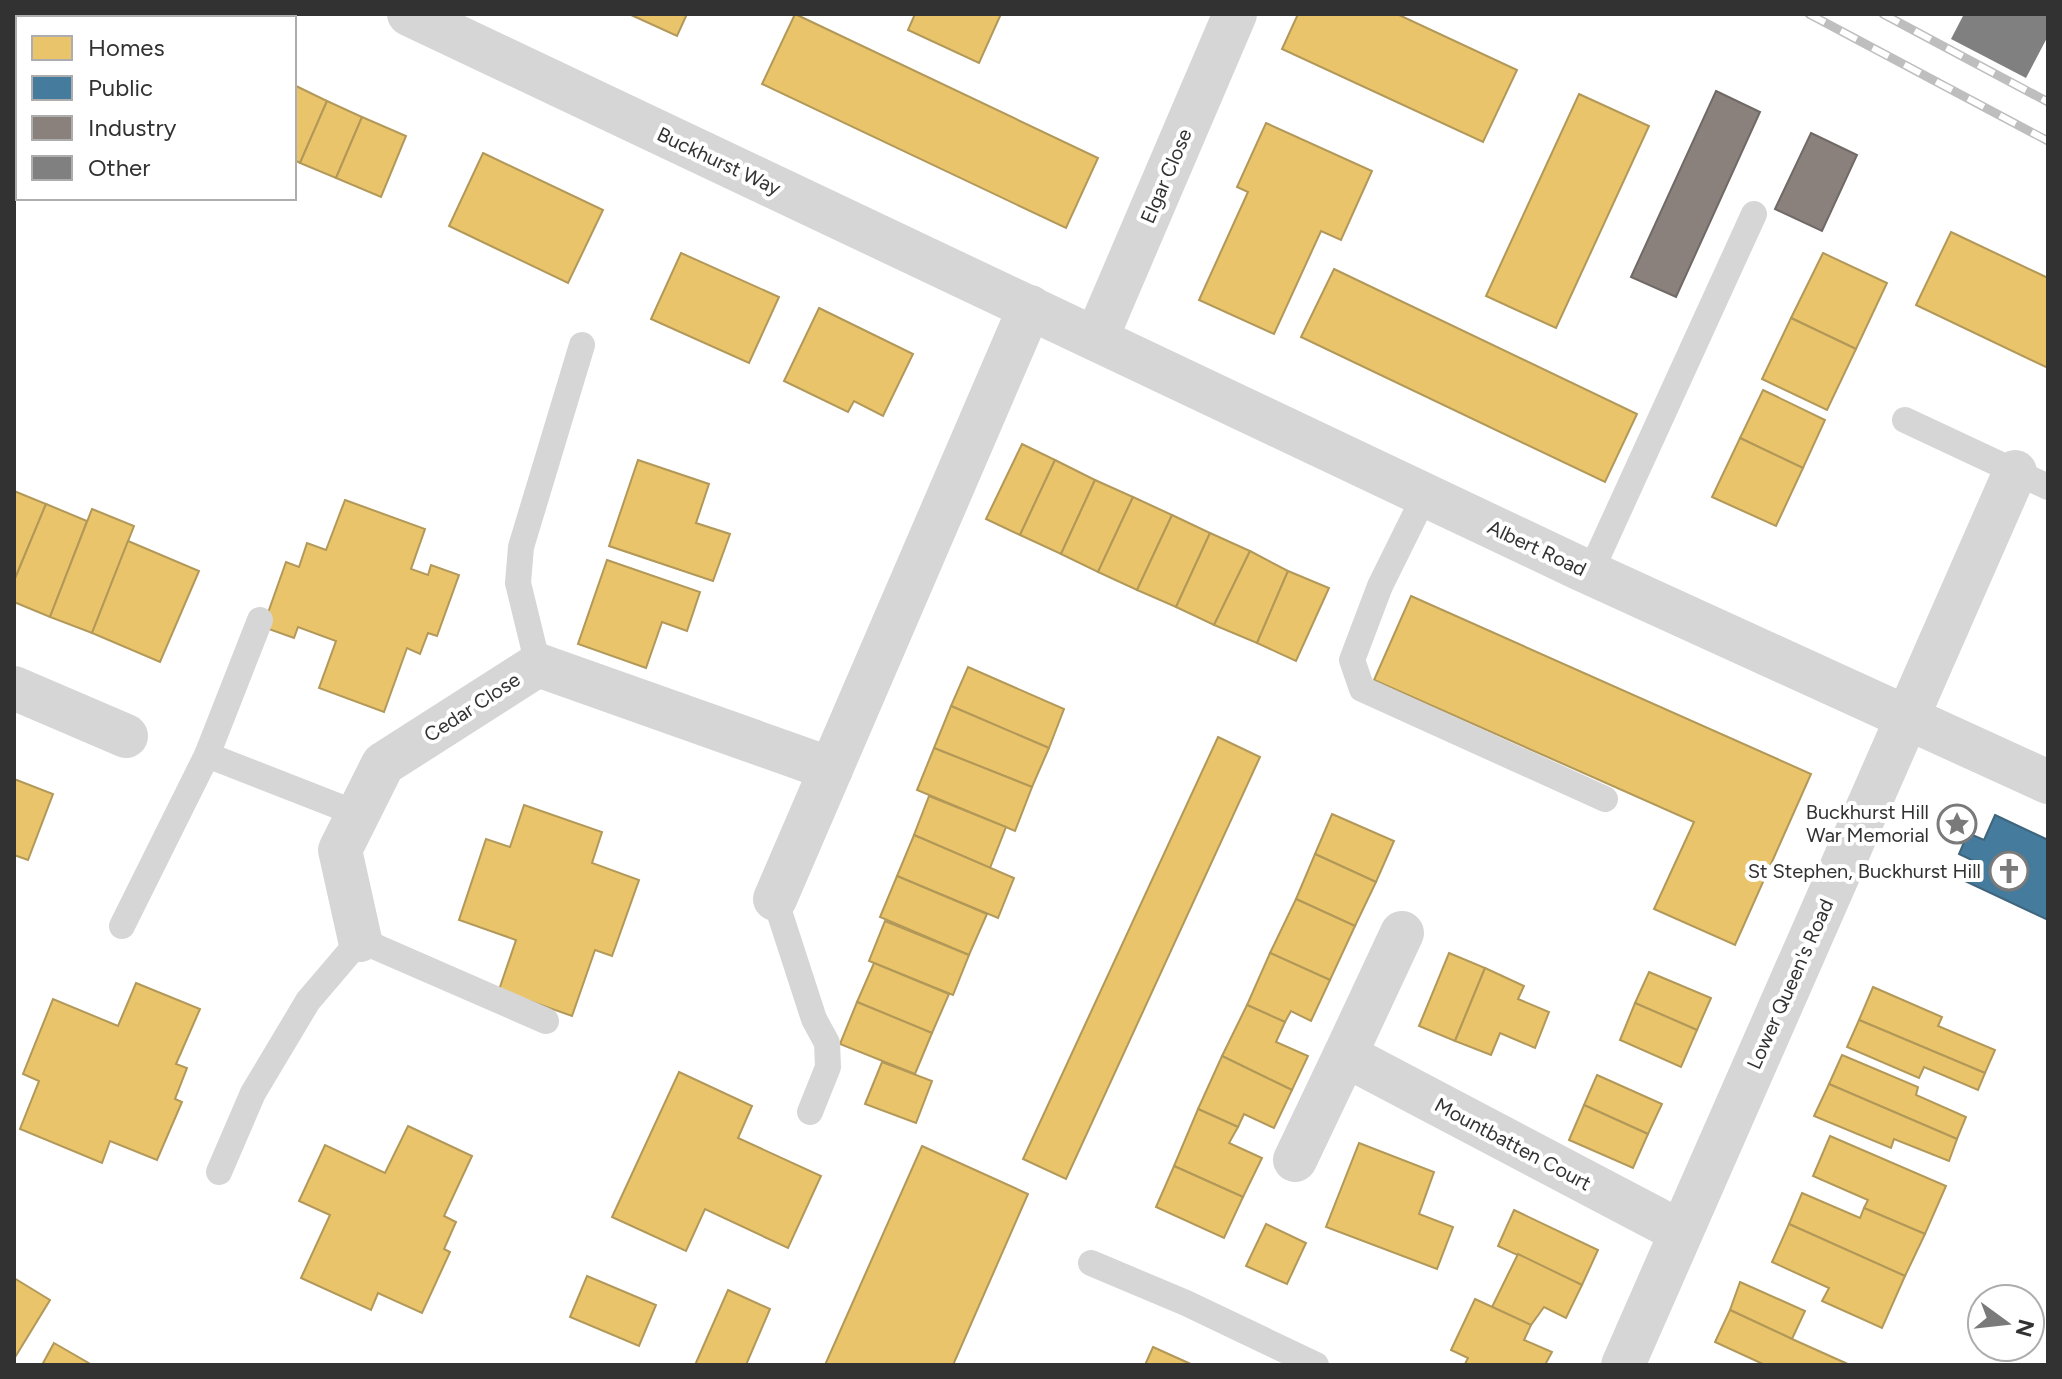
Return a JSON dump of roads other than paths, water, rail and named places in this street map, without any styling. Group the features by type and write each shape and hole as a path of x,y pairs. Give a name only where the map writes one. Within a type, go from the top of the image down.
{"street":[{"name":"Buckhurst Way","path":"409,14 1030,307"},
{"name":"Elgar Close","path":"1096,339 1235,14"},
{"name":"Albert Road","path":"1030,307 1590,573 2048,782"},
{"path":"775,899 1030,307"},
{"name":"Lower Queen's Road","path":"1623,1365 1907,717 2032,479"},
{"name":"Cedar Close","path":"360,940 340,850 383,764 538,665 831,769"},
{"path":"14,688 126,736"},
{"path":"1295,1160 1402,933"},
{"name":"Mountbatten Court","path":"1345,1055 1681,1232"}],"lane":[{"path":"1590,573 1754,214"},
{"path":"538,665 518,583 521,547 582,345"},
{"path":"1905,420 2032,479"},
{"path":"1425,495 1380,586 1352,660 1362,689 1605,799"},
{"path":"122,926 207,755 260,620"},
{"path":"207,755 358,814"},
{"path":"775,899 814,1019 827,1043 828,1067 810,1112"},
{"path":"219,1172 253,1093 308,1001 360,940 546,1021"},
{"path":"1091,1263 1186,1303 1316,1365"}],"railway":[{"path":"1809,14 2048,141"},
{"path":"1883,14 2048,102"}],"place":[{"name":"Buckhurst Hill War Memorial","path":"1957,824"},
{"name":"St Stephen, Buckhurst Hill","path":"2009,871"}]}
